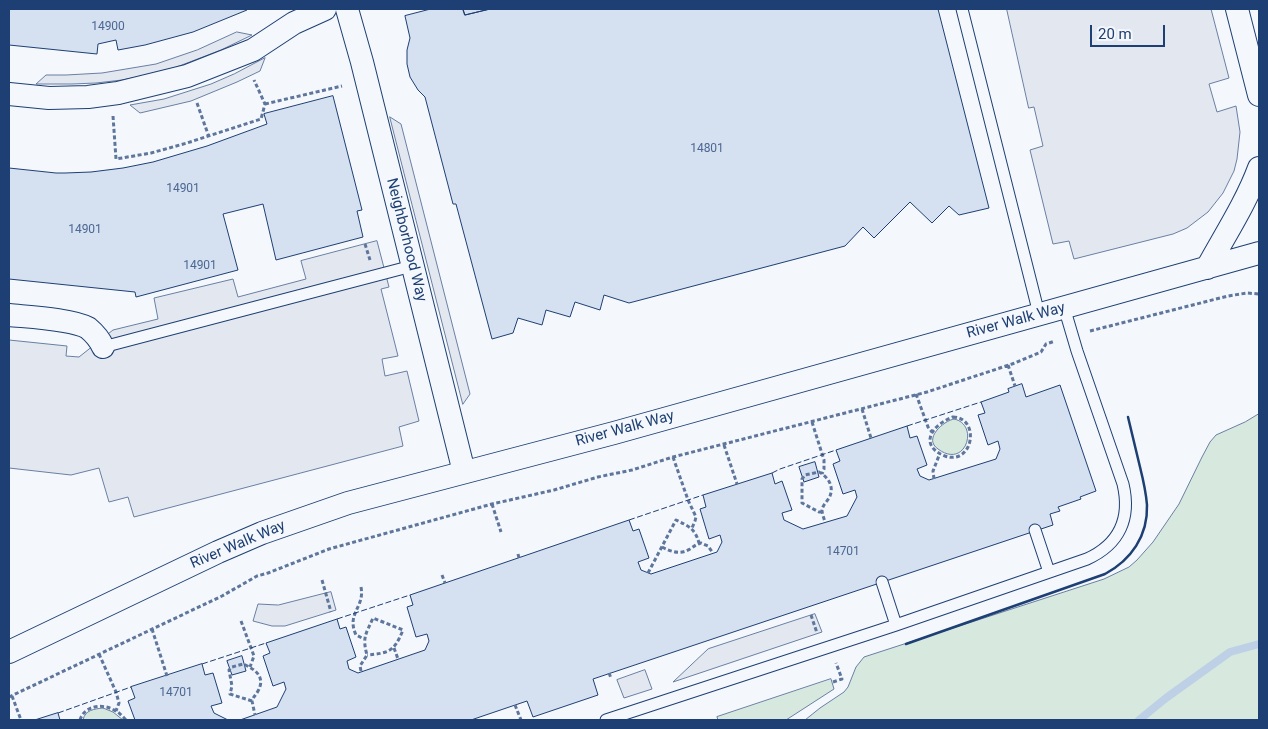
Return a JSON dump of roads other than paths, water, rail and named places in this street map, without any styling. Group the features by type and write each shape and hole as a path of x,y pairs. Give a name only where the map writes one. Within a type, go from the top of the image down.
{"street":[{"path":"9,94 49,98 88,98 118,93 187,76 253,50 294,23 325,9"},
{"name":"Neighborhood Way","path":"347,9 362,62 464,472"},
{"path":"1237,9 1259,95"},
{"path":"1207,268 1237,215 1259,168"},
{"name":"River Walk Way","path":"9,652 262,533 348,503 614,433 1259,253"},
{"path":"1235,260 1259,267"},
{"path":"9,315 74,323 88,329 100,341 102,347"}],"lane":[{"path":"962,9 1039,314"},
{"path":"102,347 412,266"},
{"path":"606,720 896,625 1087,559 1112,543 1122,526 1126,505 1125,495 1074,343 1064,307"},
{"path":"1035,530 1049,572"},
{"path":"882,582 896,625"}],"waterway":[{"path":"1139,720 1230,652 1259,644"}]}
